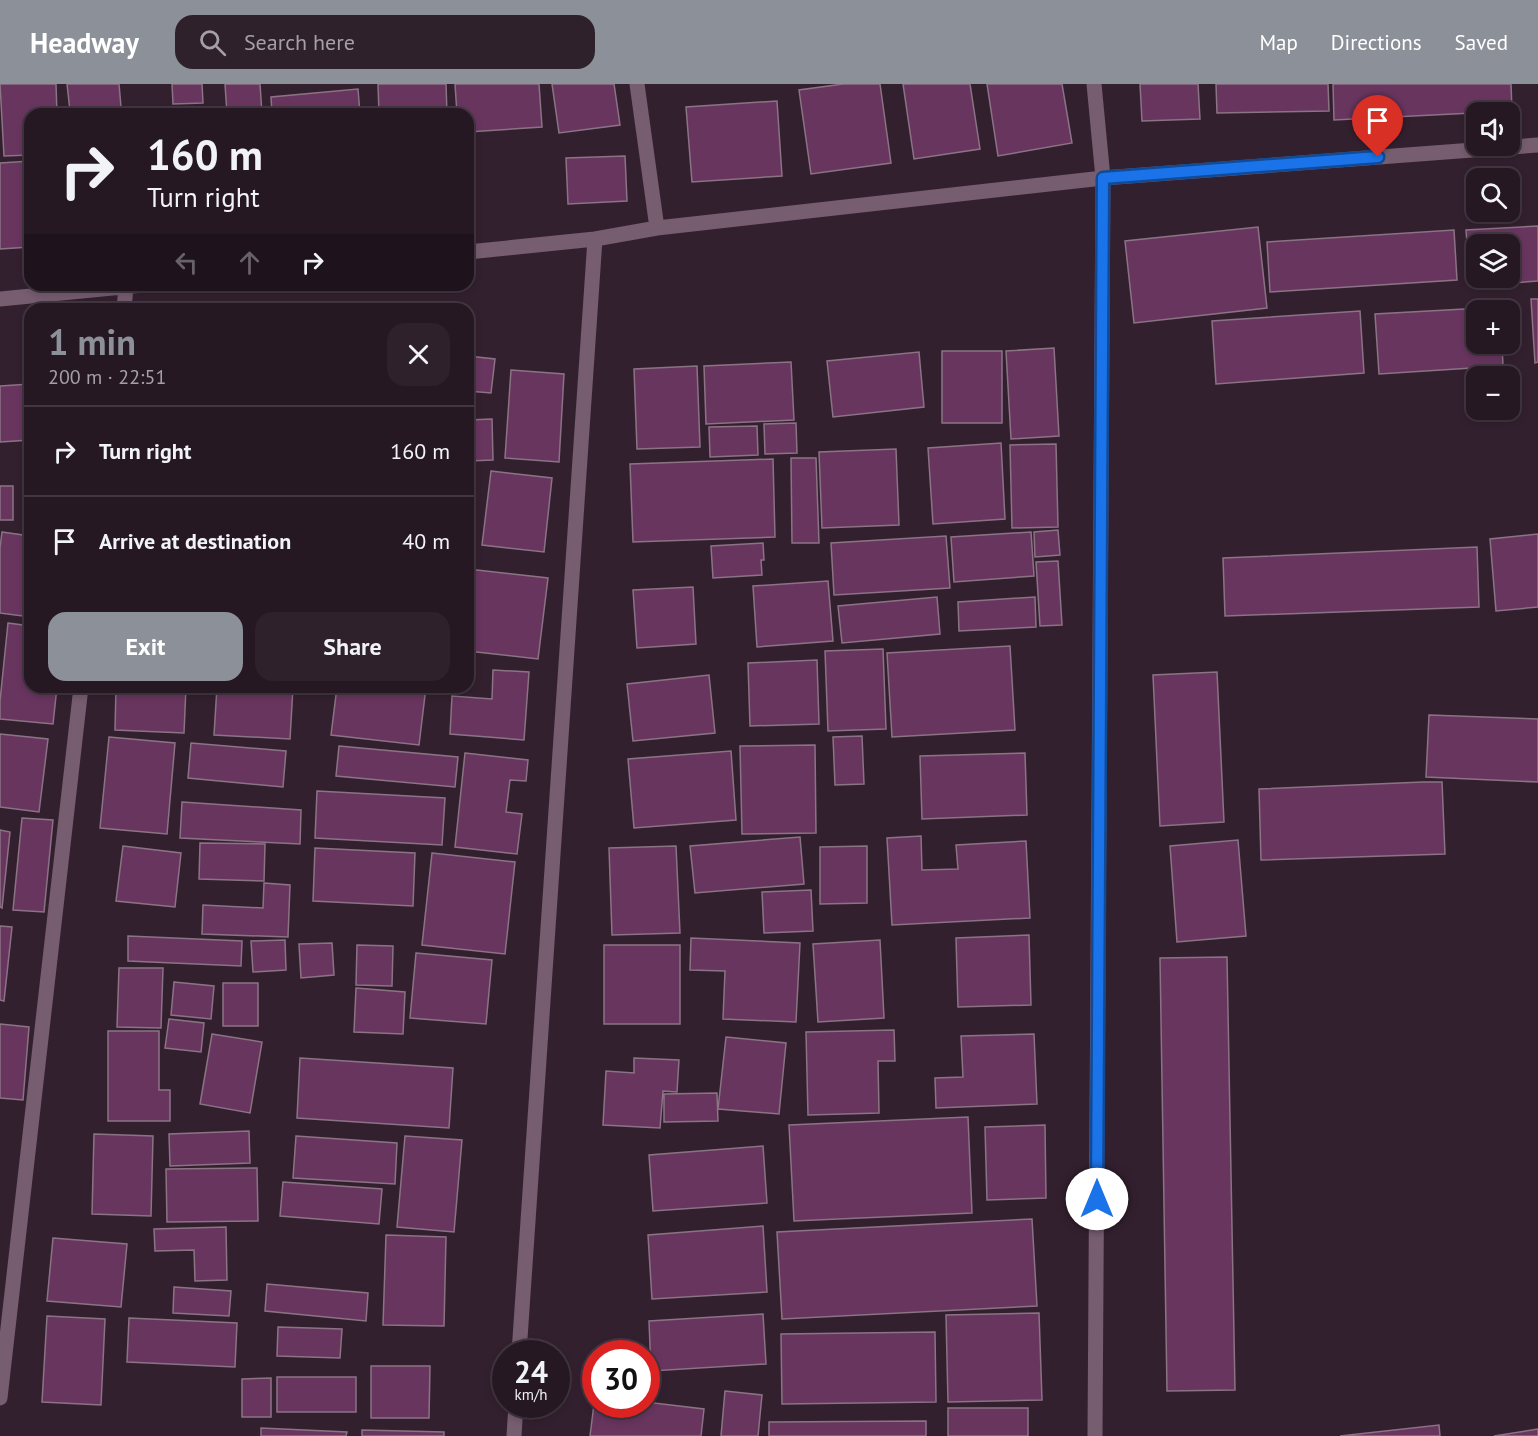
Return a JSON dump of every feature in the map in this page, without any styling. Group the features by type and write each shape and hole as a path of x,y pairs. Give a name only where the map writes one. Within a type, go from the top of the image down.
{"street":[{"path":"637,84 657,228"},
{"path":"1094,84 1103,178 1095,1436"},
{"path":"474,251 595,238 657,228 1103,178 1538,145"},
{"path":"520,1340 595,238"},
{"path":"0,299 84,291"},
{"path":"0,1398 80,693"},
{"path":"514,1436 515,1418"}],"building":[{"path":"0,84 56,84 57,108 24,108 24,155 4,156"},
{"path":"67,84 119,84 121,107 70,108"},
{"path":"172,84 202,84 203,103 173,104"},
{"path":"225,84 260,84 262,108 227,108"},
{"path":"378,84 446,84 447,108 379,108"},
{"path":"455,84 539,84 542,127 474,132 474,108 457,108"},
{"path":"552,84 614,84 620,125 559,133"},
{"path":"843,84 880,84 891,163 811,174 799,90"},
{"path":"903,84 970,84 980,149 914,159"},
{"path":"987,84 1062,84 1072,143 998,156"},
{"path":"1140,84 1198,84 1200,119 1142,121"},
{"path":"1216,84 1328,84 1329,111 1217,113"},
{"path":"1333,84 1511,84 1512,102 1466,102 1466,113 1334,120"},
{"path":"358,89 360,108 272,108 271,97"},
{"path":"777,101 782,176 692,182 686,107"},
{"path":"625,156 627,201 568,204 566,158"},
{"path":"24,161 24,247 0,249 0,163"},
{"path":"1538,226 1538,281 1520,282 1520,234 1466,234 1466,230"},
{"path":"1258,227 1267,308 1134,323 1125,241"},
{"path":"1454,230 1457,280 1270,292 1267,242"},
{"path":"1531,299 1538,299 1538,362 1535,363"},
{"path":"1466,309 1466,354 1502,354 1503,366 1466,366 1466,368 1379,374 1375,314"},
{"path":"1360,311 1364,373 1216,384 1212,321"},
{"path":"1054,348 1059,436 1011,439 1006,351"},
{"path":"942,351 1002,351 1002,423 942,423"},
{"path":"919,352 924,407 833,417 827,361"},
{"path":"474,357 495,359 491,393 474,392"},
{"path":"791,362 794,420 706,424 704,366"},
{"path":"697,366 700,447 637,449 634,369"},
{"path":"511,370 564,374 559,462 505,458"},
{"path":"24,384 24,440 0,442 0,386"},
{"path":"492,419 493,460 474,461 474,420"},
{"path":"796,423 797,453 765,454 764,424"},
{"path":"757,426 758,455 710,457 709,427"},
{"path":"1001,443 1005,519 933,524 928,448"},
{"path":"1056,444 1058,527 1012,528 1010,445"},
{"path":"896,449 899,525 822,528 819,452"},
{"path":"791,458 816,458 819,543 792,543"},
{"path":"773,459 775,537 633,542 630,464"},
{"path":"491,471 552,478 544,552 482,545"},
{"path":"0,486 13,486 13,520 0,520"},
{"path":"1058,530 1060,555 1035,557 1034,532"},
{"path":"2,532 24,535 24,616 0,613"},
{"path":"1031,532 1034,576 954,582 951,537"},
{"path":"1538,534 1538,607 1496,611 1490,539"},
{"path":"946,536 950,588 834,595 831,543"},
{"path":"763,543 762,575 713,578 711,546"},
{"path":"1477,547 1479,607 1225,616 1223,558"},
{"path":"1058,561 1062,625 1040,626 1036,562"},
{"path":"474,570 548,578 538,659 474,652"},
{"path":"828,581 833,641 757,647 753,586"},
{"path":"693,587 696,644 637,648 633,590"},
{"path":"937,597 940,634 842,643 838,606"},
{"path":"1035,597 1036,627 959,631 958,602"},
{"path":"8,623 24,625 24,693 56,693 53,724 0,719"},
{"path":"1010,646 1015,730 892,737 887,653"},
{"path":"883,649 886,729 828,731 825,651"},
{"path":"817,660 819,724 750,726 748,663"},
{"path":"493,670 529,672 524,740 450,734 452,696 492,699"},
{"path":"1217,672 1224,822 1160,826 1153,675"},
{"path":"709,675 715,733 633,741 627,684"},
{"path":"116,693 186,693 184,733 115,730"},
{"path":"217,693 293,693 290,739 214,735"},
{"path":"336,693 425,693 419,745 331,735"},
{"path":"1429,715 1538,719 1538,782 1426,777"},
{"path":"0,734 48,739 39,812 0,807"},
{"path":"862,736 864,784 835,785 833,737"},
{"path":"109,737 175,743 167,834 100,828"},
{"path":"191,743 286,751 283,787 188,778"},
{"path":"815,745 816,833 742,834 740,746"},
{"path":"339,746 458,757 455,787 336,776"},
{"path":"731,751 736,820 634,828 628,759"},
{"path":"465,753 528,760 526,781 510,780 506,812 522,814 517,854 455,847"},
{"path":"1025,753 1027,815 922,819 920,756"},
{"path":"1442,782 1445,854 1261,860 1259,789"},
{"path":"317,791 445,798 442,845 315,838"},
{"path":"182,802 301,810 300,844 180,838"},
{"path":"22,818 53,820 44,912 13,910"},
{"path":"0,830 10,832 2,908 0,907"},
{"path":"921,836 922,870 958,869 956,845 1026,841 1030,918 892,925 887,838"},
{"path":"800,837 804,884 695,893 690,846"},
{"path":"1238,840 1246,936 1177,942 1170,846"},
{"path":"200,843 265,844 264,881 199,879"},
{"path":"123,846 181,853 175,907 116,901"},
{"path":"676,846 680,933 612,935 609,848"},
{"path":"867,846 867,903 820,904 820,847"},
{"path":"315,848 415,853 413,906 313,901"},
{"path":"432,853 515,862 505,954 422,945"},
{"path":"264,883 290,885 288,937 202,934 203,905 263,908"},
{"path":"811,890 813,931 764,933 762,892"},
{"path":"0,926 12,927 4,1001 0,1000"},
{"path":"1029,935 1031,1005 958,1007 956,938"},
{"path":"128,936 242,941 241,966 128,961"},
{"path":"691,938 800,943 796,1022 723,1019 725,971 690,970"},
{"path":"285,940 286,970 253,972 251,941"},
{"path":"880,940 884,1018 818,1022 813,944"},
{"path":"332,943 334,975 301,978 299,944"},
{"path":"357,945 393,946 392,986 356,985"},
{"path":"604,945 680,945 680,1024 604,1024"},
{"path":"416,953 492,960 486,1024 410,1018"},
{"path":"1227,957 1235,1390 1167,1391 1160,958"},
{"path":"119,968 163,968 161,1028 117,1027"},
{"path":"174,982 214,986 211,1019 171,1015"},
{"path":"223,983 258,983 258,1026 223,1026"},
{"path":"356,988 405,992 403,1034 354,1032"},
{"path":"169,1019 204,1023 201,1052 165,1048"},
{"path":"0,1024 29,1027 23,1100 0,1098"},
{"path":"894,1030 895,1061 878,1061 879,1113 808,1115 806,1032"},
{"path":"108,1031 159,1031 159,1090 170,1090 170,1121 108,1121"},
{"path":"212,1034 262,1042 250,1113 200,1104"},
{"path":"1034,1034 1037,1104 936,1108 935,1078 963,1077 961,1036"},
{"path":"726,1037 786,1043 779,1114 718,1109"},
{"path":"300,1058 453,1068 449,1128 297,1118"},
{"path":"634,1058 679,1060 677,1092 663,1091 660,1128 603,1125 606,1071 634,1073"},
{"path":"717,1093 718,1121 664,1122 664,1094"},
{"path":"968,1117 972,1213 794,1221 789,1125"},
{"path":"1045,1125 1046,1198 987,1200 985,1127"},
{"path":"249,1131 250,1163 170,1166 169,1134"},
{"path":"94,1134 153,1136 151,1216 92,1214"},
{"path":"296,1136 397,1143 395,1184 293,1178"},
{"path":"405,1136 462,1140 454,1232 397,1227"},
{"path":"763,1146 767,1203 653,1211 649,1155"},
{"path":"257,1168 258,1221 167,1222 166,1169"},
{"path":"283,1182 382,1189 379,1224 280,1216"},
{"path":"1032,1219 1037,1306 782,1319 777,1232"},
{"path":"763,1226 767,1292 652,1299 648,1235"},
{"path":"226,1227 227,1280 195,1281 194,1250 155,1251 154,1229"},
{"path":"386,1235 446,1237 444,1326 383,1325"},
{"path":"53,1238 127,1244 121,1307 47,1301"},
{"path":"267,1284 368,1293 366,1321 265,1311"},
{"path":"174,1287 231,1291 229,1316 173,1313"},
{"path":"1039,1313 1042,1400 948,1402 946,1315"},
{"path":"763,1314 766,1364 660,1370 660,1340 650,1340 649,1321"},
{"path":"47,1316 105,1319 101,1405 42,1402"},
{"path":"129,1318 237,1323 235,1367 127,1362"},
{"path":"278,1327 342,1329 340,1358 277,1356"},
{"path":"935,1332 936,1402 782,1404 781,1334"},
{"path":"371,1366 430,1366 429,1418 371,1418"},
{"path":"277,1377 356,1377 356,1412 277,1412"},
{"path":"271,1378 271,1417 242,1417 242,1379"},
{"path":"725,1391 762,1395 758,1436 721,1436"},
{"path":"660,1404 704,1409 701,1436 590,1436 592,1418 660,1418"},
{"path":"948,1408 1028,1408 1028,1436 948,1436"},
{"path":"926,1421 926,1436 769,1436 769,1422"},
{"path":"1439,1425 1440,1436 1340,1436"},
{"path":"261,1428 347,1432 346,1436 261,1436"},
{"path":"1538,1429 1538,1436 1494,1436"},
{"path":"362,1430 444,1432 444,1436 362,1436"}],"route":[{"path":"1097,1199 1103,178 1378,157"}]}
